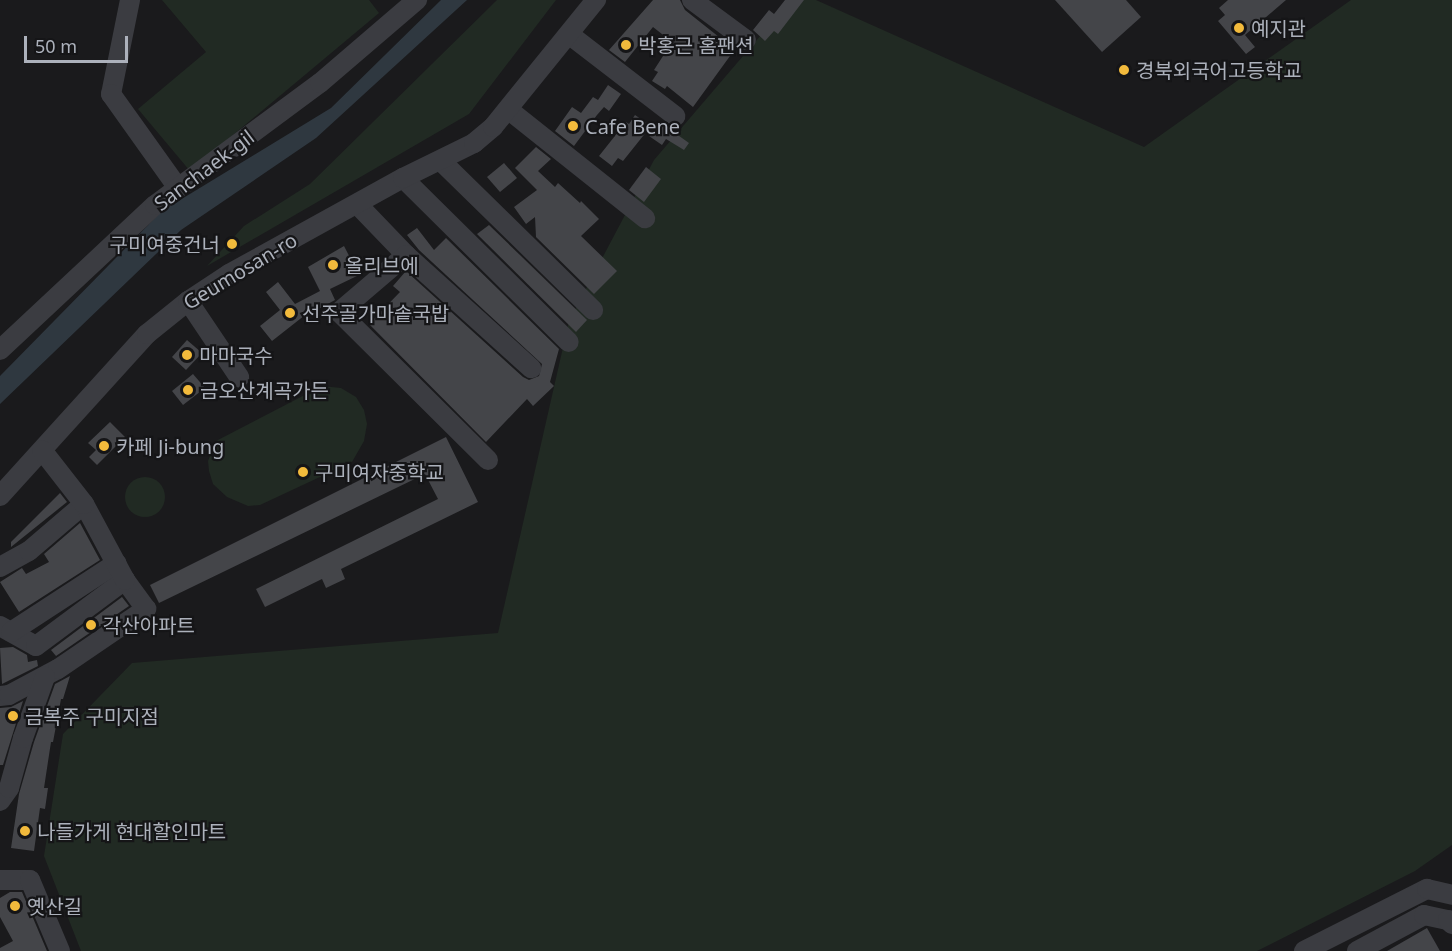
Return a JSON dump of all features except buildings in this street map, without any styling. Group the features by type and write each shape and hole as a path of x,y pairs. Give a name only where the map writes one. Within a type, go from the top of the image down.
{"street":[{"path":"130,0 111,94 178,188"},
{"name":"Sanchaek-gil","path":"0,351 155,205 320,83 417,0"},
{"name":"Geumosan-ro","path":"0,496 147,334 188,301 229,274 403,178 474,143 510,110 596,0"},
{"path":"692,0 746,40"},
{"path":"570,35 675,116"},
{"path":"510,110 645,218"},
{"path":"441,161 593,310"},
{"path":"403,178 569,342"},
{"path":"357,204 406,255 531,368"},
{"path":"406,255 339,312 488,460"},
{"path":"188,301 239,377"},
{"path":"0,696 9,695 45,677 146,609 121,572 84,504 42,450"},
{"path":"0,567 29,551 84,504"},
{"path":"5,629 121,572"},
{"path":"0,801 9,789 23,738 45,677"},
{"path":"0,880 30,880 60,951"},
{"path":"1304,951 1427,889 1452,895"},
{"path":"1357,951 1424,915 1448,920 1452,924"}],"shaded area":[{"path":"162,0 369,0 379,13 190,171 138,109 206,52"},
{"path":"441,0 467,0 316,138 181,230 0,404 0,376 162,211 331,108"},
{"path":"497,0 556,0 469,114 207,266 244,226 310,184"},
{"path":"791,0 816,0 1144,147 1351,0 1452,0 1452,845 1415,871 1257,951 81,951 44,856 63,734 132,663 498,633 569,321 654,160"},
{"path":"322,386 341,388 356,397 364,410 367,424 364,441 352,462 260,505 248,506 227,497 213,484 208,461 216,441"},
{"path":"145,477 159,483 165,497 159,511 145,517 131,511 125,497 131,483"}],"place":[{"name":"예지관","path":"1239,28"},
{"name":"박홍근 홈팬션","path":"626,45"},
{"name":"경북외국어고등학교","path":"1124,70"},
{"name":"Cafe Bene","path":"573,126"},
{"name":"구미여중건너","path":"232,244"},
{"name":"올리브에","path":"333,265"},
{"name":"선주골가마솥국밥","path":"290,313"},
{"name":"마마국수","path":"187,355"},
{"name":"금오산계곡가든","path":"188,390"},
{"name":"카페 Ji-bung","path":"104,446"},
{"name":"구미여자중학교","path":"303,472"},
{"name":"각산아파트","path":"91,625"},
{"name":"금복주 구미지점","path":"13,716"},
{"name":"나들가게 현대할인마트","path":"25,831"},
{"name":"옛산길","path":"15,906"}]}
